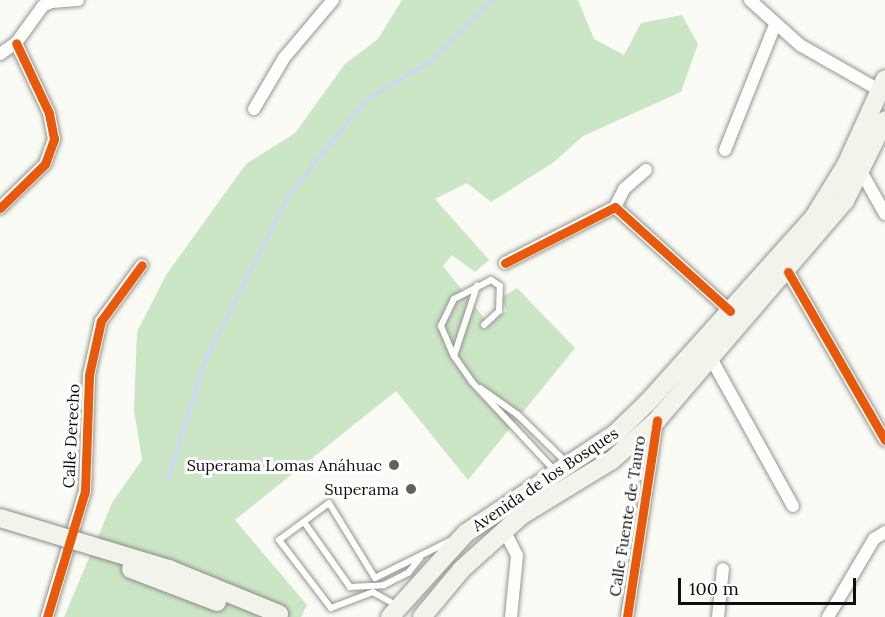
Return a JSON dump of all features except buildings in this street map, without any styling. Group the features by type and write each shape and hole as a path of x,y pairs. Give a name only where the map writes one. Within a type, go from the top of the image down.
{"main road":[{"name":"Avenida de los Bosques","path":"422,617 462,569 504,530 522,515 612,460 657,420 788,272 845,201 882,84"},
{"name":"Avenida de los Bosques","path":"399,614 466,533 616,433 648,402 814,217 854,169 885,120"},
{"path":"399,614 466,547 493,526 522,515"},
{"path":"0,518 169,569 283,616"},
{"path":"0,530 94,556 253,617"}],"street":[{"path":"0,54 16,43 42,3 78,0"},
{"path":"254,109 284,58 333,0"},
{"path":"750,0 775,25 800,45 882,84"},
{"path":"725,150 775,25"},
{"path":"0,208 45,164 54,139 49,113 16,43"},
{"path":"854,169 885,214"},
{"path":"505,263 615,207 624,189 646,170"},
{"path":"615,207 730,311"},
{"name":"Calle Derecho","path":"47,617 85,491 89,375 101,321 142,265"},
{"path":"788,272 885,440"},
{"path":"712,360 793,506"},
{"name":"Calle Fuente de Tauro","path":"627,617 657,420"},
{"path":"504,530 517,556 511,617"},
{"path":"828,617 874,539 885,532"},
{"path":"718,617 723,569"}],"lane":[{"path":"484,325 499,311 500,286 491,280 454,298 441,326 454,356 472,382 564,469"},
{"path":"454,356 478,285"},
{"path":"472,382 518,415 564,469"},
{"path":"374,589 375,578 329,503 279,540 331,608 374,589 408,573 420,557"},
{"path":"304,522 350,587 374,589 399,614"},
{"path":"375,578 466,533"}],"green space":[{"path":"402,0 578,0 594,39 624,55 641,23 682,15 698,44 681,92 583,136 554,162 491,202 467,183 435,199 489,260 475,272 452,255 443,266 488,323 507,311 501,298 517,288 575,348 468,480 396,391 235,520 307,605 301,617 64,617 113,501 142,460 134,410 137,332 166,275 246,164 295,133 345,64 378,39"}],"waterway":[{"path":"168,478 206,358 289,195 365,101 434,59 492,0"}],"cycle path":[{"path":"0,208 45,164 54,139 49,113 16,43"},
{"path":"505,263 615,207 730,311"},
{"path":"47,617 85,491 89,375 101,321 142,265"},
{"path":"788,272 885,440"},
{"path":"627,617 657,420"}],"place":[{"name":"Superama Lomas Anáhuac","path":"394,465"},
{"name":"Superama","path":"411,489"}]}
